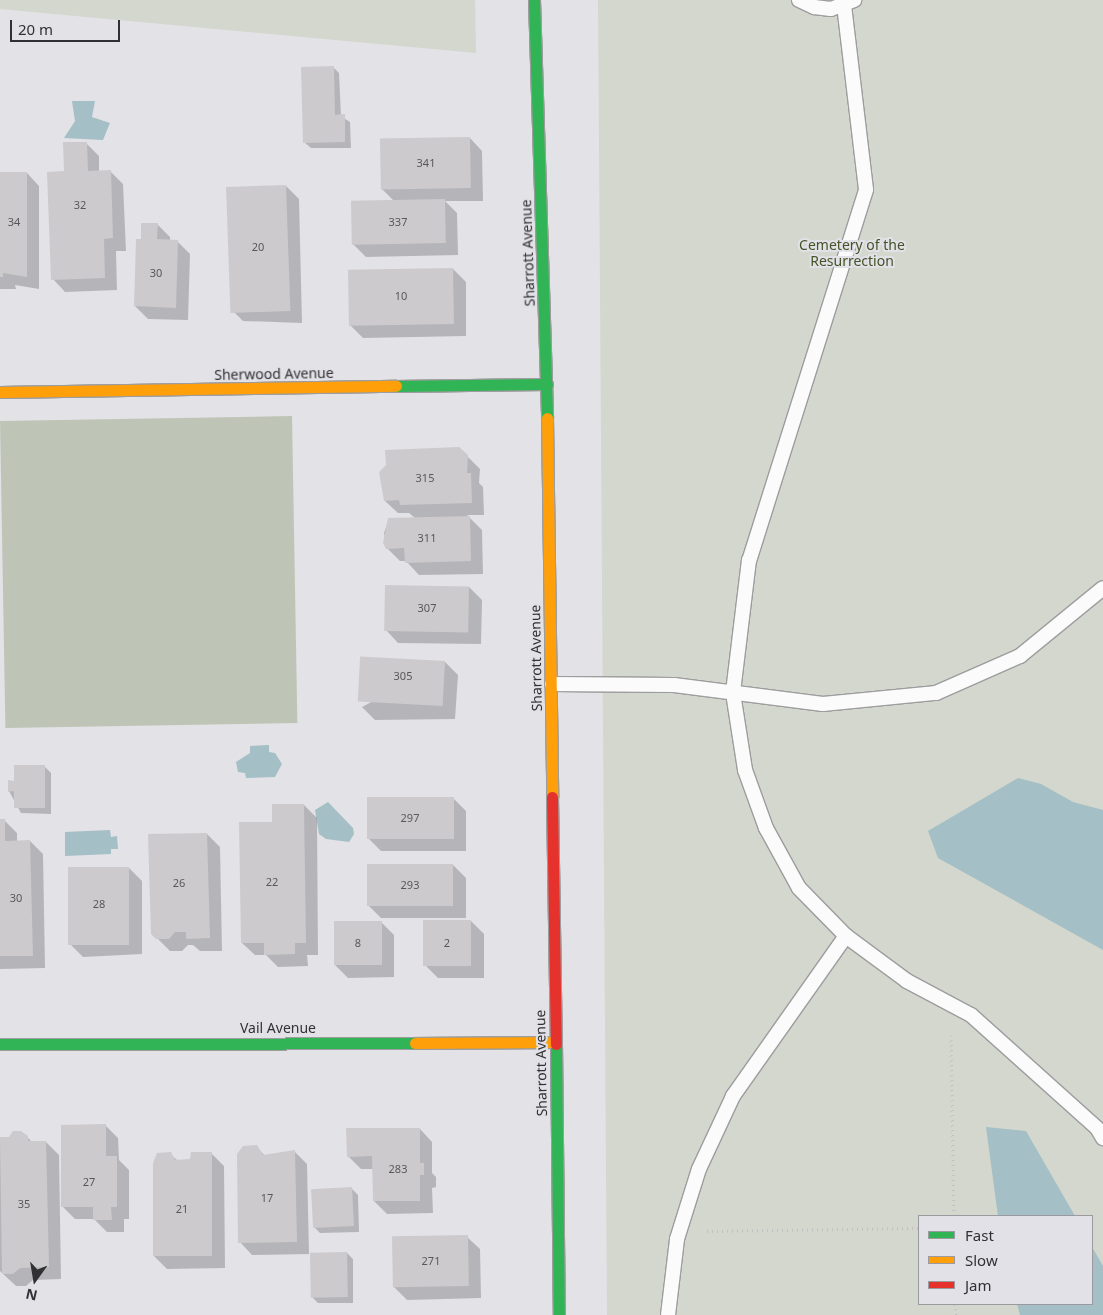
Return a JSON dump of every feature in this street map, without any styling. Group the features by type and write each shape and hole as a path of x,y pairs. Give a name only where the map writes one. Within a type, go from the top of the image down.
{"street":[{"name":"Sharrott Avenue","path":"534,0 547,384 559,1315"},
{"name":"Sherwood Avenue","path":"0,392 547,384"},
{"name":"Vail Avenue","path":"0,1044 556,1042"}],"lane":[{"path":"799,0 814,7 849,3 866,190 749,560 732,693 745,770 766,828 799,888 846,936 907,981 971,1015 1101,1130"},
{"path":"552,684 674,684 823,704 936,693 1020,656 1103,588"},
{"path":"668,1315 677,1239 699,1169 733,1096 846,936"}],"path":[{"path":"951,1034 954,1215"},
{"path":"705,1231 918,1228"}],"green space":[{"path":"0,0 475,0 476,53 0,9"},
{"name":"Cemetery of the Resurrection","path":"598,0 1103,0 1103,1315 607,1315"}],"shaded area":[{"path":"292,416 297,723 5,728 0,421"}],"water":[{"path":"72,101 95,101 92,117 110,123 103,140 64,138 75,121"},
{"path":"269,745 269,752 275,753 282,764 275,777 246,778 245,773 238,772 236,762 250,753 250,746"},
{"path":"1018,778 1041,784 1073,802 1103,810 1103,950 938,858 928,831"},
{"path":"328,802 353,828 354,834 349,842 326,839 319,834 315,810"},
{"path":"110,830 111,837 117,836 118,849 111,849 111,854 65,856 65,832"},
{"path":"986,1127 1026,1131 1074,1215 998,1215"},
{"path":"1093,1249 1103,1266 1103,1315 1020,1315 1017,1305 1093,1305"}],"building":[{"path":"334,66 335,115 345,114 345,142 303,143 301,67"},
{"path":"470,137 471,188 381,190 380,139"},
{"path":"63,142 87,142 88,171 111,170 113,238 104,239 105,278 51,280 47,172 64,171"},
{"path":"0,172 27,172 27,277 3,273 3,277 0,277"},
{"path":"286,185 290,311 230,313 226,187"},
{"path":"445,199 446,243 352,245 351,201"},
{"path":"141,223 158,223 157,239 178,240 176,308 134,306 136,239 141,239"},
{"path":"453,268 454,324 349,326 348,270"},
{"path":"459,447 468,455 467,473 471,473 472,503 400,505 399,500 384,501 379,472 386,465 385,450"},
{"path":"470,516 471,561 405,563 404,548 386,549 383,543 388,518"},
{"path":"385,585 469,586 468,632 384,631"},
{"path":"360,657 445,661 443,706 358,701"},
{"path":"14,765 45,765 45,808 14,808 14,791 8,792 8,780 14,781"},
{"path":"367,797 454,797 454,839 367,839"},
{"path":"272,804 304,804 306,943 295,943 295,954 264,955 264,943 241,943 239,822 272,822"},
{"path":"0,819 5,819 5,841 30,840 33,956 0,956"},
{"path":"207,833 210,938 186,939 186,932 175,932 169,939 156,939 151,934 148,834"},
{"path":"367,864 453,864 453,906 367,906"},
{"path":"68,867 129,867 129,945 68,945"},
{"path":"423,920 471,920 471,966 423,966"},
{"path":"334,921 382,921 382,965 334,965"},
{"path":"106,1124 106,1156 117,1156 117,1207 111,1207 112,1220 93,1220 93,1207 61,1207 61,1125"},
{"path":"346,1128 420,1128 420,1163 424,1163 424,1175 420,1175 420,1201 373,1201 372,1156 347,1157"},
{"path":"13,1131 21,1131 28,1136 28,1141 46,1141 49,1267 20,1268 13,1274 2,1274 0,1137 9,1137"},
{"path":"257,1145 263,1155 295,1150 297,1242 238,1243 237,1154 243,1146"},
{"path":"171,1152 175,1160 190,1159 191,1152 212,1152 212,1256 153,1256 153,1163 157,1153"},
{"path":"352,1187 354,1226 313,1228 311,1189"},
{"path":"468,1235 469,1286 393,1287 392,1236"},
{"path":"347,1252 348,1297 311,1298 310,1253"}],"traffic: fast":[{"path":"534,0 547,418"},
{"path":"396,386 547,384"},
{"path":"0,1044 415,1043"},
{"path":"556,1044 559,1315"}],"traffic: slow":[{"path":"0,392 396,386"},
{"path":"547,418 552,797"},
{"path":"415,1043 556,1042"}],"traffic: jam":[{"path":"552,797 556,1044"}]}
